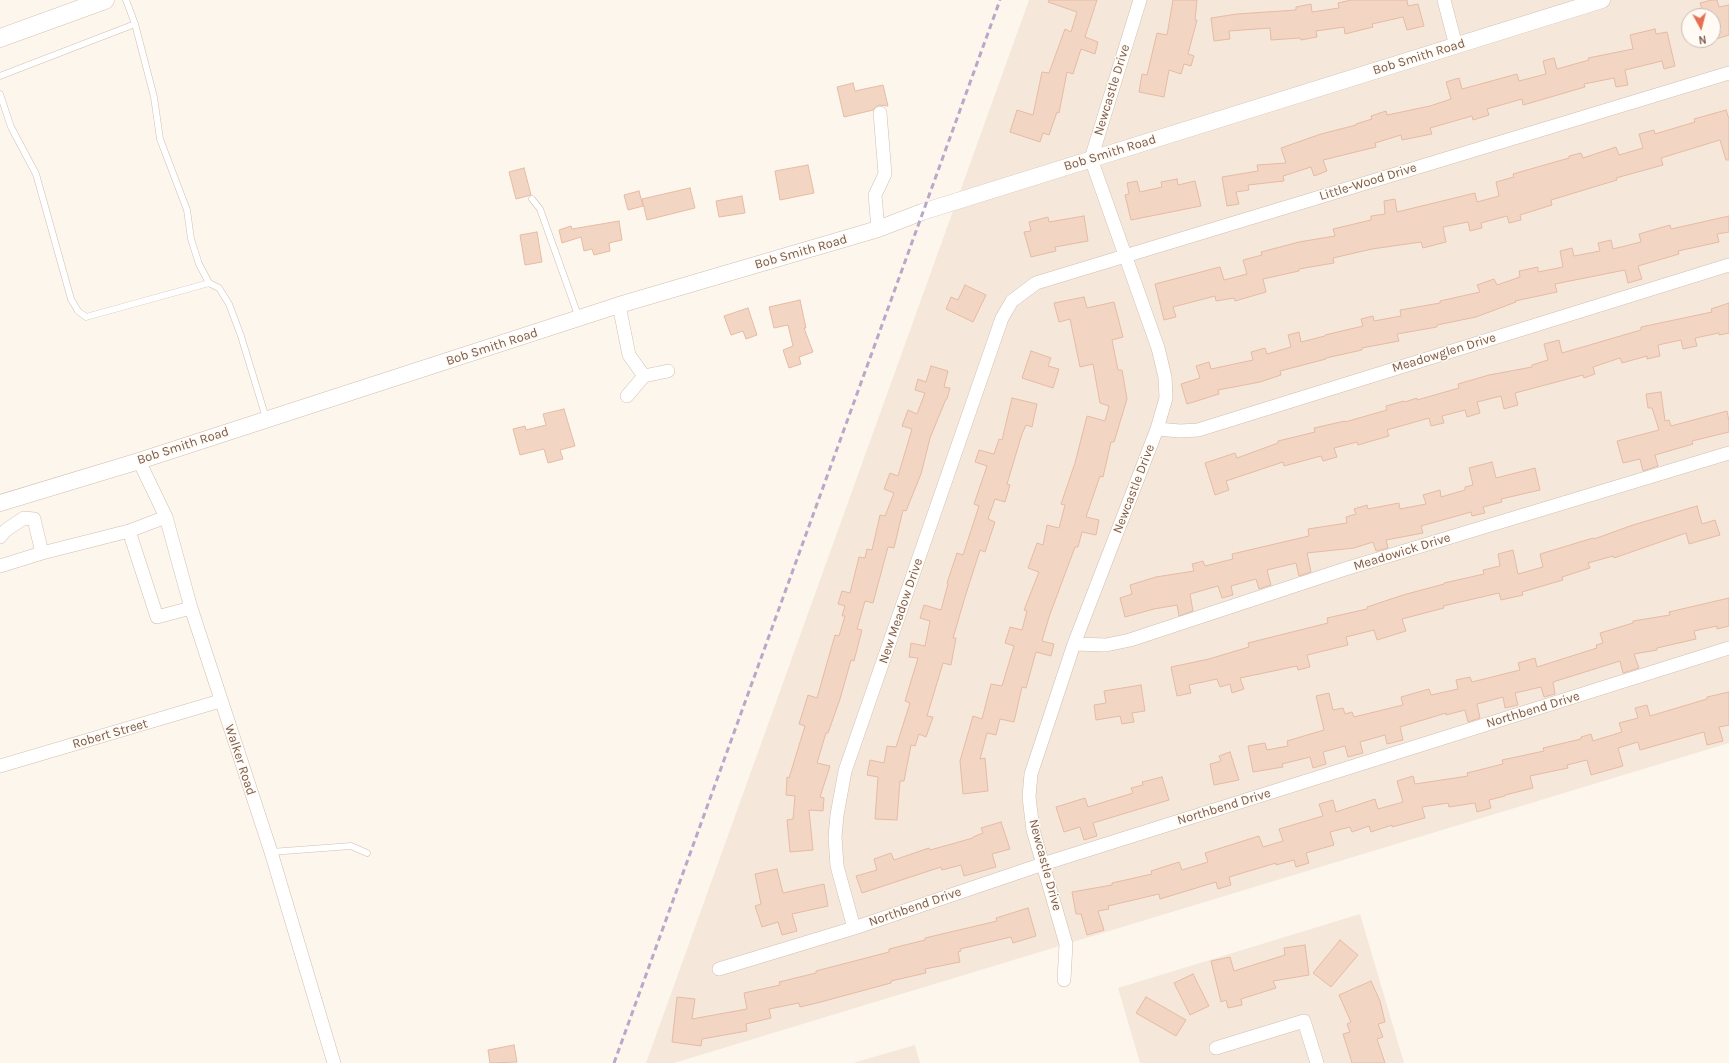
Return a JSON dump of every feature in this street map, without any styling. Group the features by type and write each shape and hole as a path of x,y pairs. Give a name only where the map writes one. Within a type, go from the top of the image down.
{"main road":[{"path":"0,38 106,0"}],"street":[{"name":"Newcastle Drive","path":"1064,980 1066,944 1033,830 1029,797 1031,774 1074,644 1157,429 1166,398 1165,377 1158,348 1091,159 1140,0"},
{"path":"1444,0 1456,46"},
{"name":"Bob Smith Road","path":"0,502 139,461 579,318 878,229 922,212 1602,0"},
{"name":"Little-Wood Drive","path":"1012,301 1036,283 1729,73"},
{"path":"878,229 875,195 885,174 880,113"},
{"name":"Meadowglen Drive","path":"1157,429 1180,431 1198,430 1729,264"},
{"name":"New Meadow Drive","path":"854,928 843,895 837,866 835,837 837,815 845,771 1002,318 1012,301"},
{"path":"619,306 629,355 644,376"},
{"path":"627,396 644,376 668,371"},
{"name":"Meadowick Drive","path":"1074,644 1106,645 1130,640 1345,569 1729,453"},
{"name":"Walker Road","path":"139,461 166,517 220,701 271,852 334,1063"},
{"path":"0,566 42,553 128,531 166,517"},
{"path":"0,537 6,530 24,518 34,519 42,553"},
{"path":"128,531 157,617 192,608"},
{"name":"Northbend Drive","path":"719,969 854,928 1043,864 1729,648"},
{"name":"Robert Street","path":"0,766 220,701"},
{"path":"1216,1048 1304,1021 1317,1063"}],"lane":[{"path":"126,0 135,24 154,97 160,139 187,210 191,239 199,264 209,283 219,288 229,304 241,336 266,420"},
{"path":"0,76 135,24"},
{"path":"0,94 11,127 36,174 71,299 78,311 86,316 209,283"},
{"path":"532,199 540,208 579,318"},
{"path":"271,852 351,846 367,853"}],"shaded area":[{"path":"1029,0 1729,0 1729,743 674,1063 646,1063"},
{"path":"1360,914 1404,1063 1140,1063 1118,988"},
{"path":"915,1045 920,1063 853,1063"}],"building":[{"path":"1049,0 1097,0 1085,37 1098,42 1095,54 1081,49 1073,74 1067,72 1059,113 1057,112 1049,135 1043,133 1040,142 1010,132 1017,110 1033,115 1042,72 1049,73 1065,29 1071,32 1077,12 1048,2"},
{"path":"1173,0 1197,0 1195,20 1197,20 1188,54 1194,56 1191,66 1184,64 1181,74 1169,70 1164,97 1139,92 1142,74 1147,75 1157,33 1167,35"},
{"path":"1351,0 1407,0 1408,6 1418,4 1424,26 1407,30 1403,17 1372,24 1373,27 1345,34 1344,27 1316,31 1317,37 1301,40 1300,38 1271,40 1270,28 1229,31 1230,39 1214,41 1211,18 1237,14 1296,10 1296,7 1311,4 1312,12 1339,8 1338,3"},
{"path":"1717,0 1719,7 1729,5 1729,35 1721,38 1721,8 1702,8 1700,3"},
{"path":"1655,29 1656,34 1667,32 1675,66 1664,69 1662,61 1625,70 1628,85 1616,87 1614,78 1584,84 1585,87 1523,105 1522,99 1487,109 1489,115 1473,120 1472,116 1430,128 1432,134 1402,140 1401,135 1375,143 1376,147 1323,160 1327,171 1314,176 1311,167 1283,176 1284,181 1248,185 1249,190 1236,192 1239,204 1227,206 1222,177 1258,171 1257,165 1286,163 1281,148 1321,134 1356,125 1372,119 1371,116 1386,111 1387,115 1430,106 1451,99 1446,82 1459,78 1462,89 1517,74 1519,81 1546,74 1543,61 1554,58 1557,69 1589,60 1588,58 1633,49 1630,35"},
{"path":"853,83 855,91 883,85 888,106 879,105 873,110 844,117 837,87"},
{"path":"1726,110 1729,119 1729,160 1726,160 1720,140 1661,158 1663,165 1616,178 1617,180 1551,200 1552,205 1520,215 1521,220 1509,223 1507,216 1481,223 1482,228 1470,231 1468,222 1443,227 1446,242 1423,248 1421,242 1372,249 1333,258 1334,263 1299,269 1299,271 1263,279 1266,292 1235,301 1234,298 1216,301 1215,296 1173,307 1176,317 1164,320 1155,284 1220,267 1224,280 1247,274 1243,260 1262,255 1261,252 1299,242 1335,236 1333,229 1371,220 1371,216 1385,214 1384,201 1395,199 1397,212 1475,193 1477,202 1499,196 1496,182 1514,177 1513,174 1569,158 1569,156 1581,153 1583,158 1616,147 1619,155 1643,148 1639,134 1654,130 1655,134 1695,122 1694,119"},
{"path":"808,165 814,193 780,200 775,171"},
{"path":"524,168 531,195 516,199 509,172"},
{"path":"1177,179 1178,185 1195,181 1201,206 1131,220 1125,195 1129,194 1127,183 1137,181 1140,192 1162,187 1161,182"},
{"path":"690,188 695,208 647,220 642,199"},
{"path":"639,191 643,206 628,210 624,195"},
{"path":"742,196 745,213 719,217 716,201"},
{"path":"1084,216 1088,241 1055,247 1056,251 1031,257 1024,232 1031,231 1029,222 1048,217 1049,222"},
{"path":"1729,216 1729,232 1717,234 1719,242 1678,251 1679,254 1638,266 1642,279 1628,283 1625,270 1555,284 1557,292 1515,301 1516,302 1476,317 1437,325 1437,327 1397,334 1399,341 1362,348 1362,350 1280,371 1281,375 1260,382 1218,390 1219,394 1187,404 1181,384 1200,378 1196,366 1209,362 1211,369 1253,360 1251,352 1265,348 1267,354 1291,347 1288,335 1299,332 1301,342 1363,326 1361,319 1373,316 1374,321 1401,316 1400,310 1440,303 1440,301 1480,292 1477,285 1494,279 1497,285 1520,277 1519,271 1538,267 1538,272 1563,267 1560,251 1572,248 1574,256 1600,251 1598,243 1611,240 1613,249 1641,242 1639,234 1670,225 1671,229"},
{"path":"619,221 622,240 609,243 610,251 594,255 592,249 584,251 581,237 562,243 559,230 571,226 572,229"},
{"path":"537,232 542,262 525,265 520,235"},
{"path":"965,285 986,295 973,322 946,309 951,297 958,300"},
{"path":"1084,297 1087,308 1114,302 1123,337 1112,340 1118,370 1122,370 1127,399 1114,442 1111,442 1103,477 1100,476 1086,517 1099,520 1096,535 1082,532 1078,547 1075,547 1049,617 1042,641 1054,644 1051,656 1036,652 1026,688 1022,687 1014,722 1000,719 996,735 987,733 980,759 985,758 988,791 963,794 960,761 973,716 982,719 991,684 1002,686 1014,646 1005,643 1010,627 1022,630 1027,611 1024,610 1039,572 1028,568 1037,543 1043,545 1047,525 1059,528 1065,505 1061,504 1075,463 1087,416 1105,421 1109,406 1100,403 1093,364 1080,367 1070,319 1059,322 1054,303"},
{"path":"800,300 806,328 804,328 813,352 799,357 801,364 789,368 783,350 793,346 788,325 774,328 769,307"},
{"path":"1729,303 1729,333 1719,335 1719,333 1695,338 1697,346 1683,349 1681,340 1658,345 1660,356 1647,359 1647,356 1622,363 1620,358 1593,367 1595,374 1584,378 1583,375 1515,393 1518,405 1504,409 1501,396 1477,402 1480,413 1467,417 1465,410 1442,416 1444,423 1431,426 1429,418 1387,430 1389,436 1358,445 1357,442 1334,448 1337,457 1323,461 1321,456 1284,466 1283,462 1226,481 1229,490 1215,495 1205,463 1235,453 1237,458 1278,443 1278,441 1315,432 1314,428 1345,422 1387,410 1386,406 1417,398 1417,400 1459,388 1458,384 1489,375 1532,367 1532,365 1548,360 1544,344 1559,340 1562,353 1641,330 1641,327 1712,312 1711,309"},
{"path":"748,308 757,335 746,339 743,331 731,335 724,316"},
{"path":"1031,351 1051,358 1048,366 1059,369 1053,388 1022,378"},
{"path":"931,366 948,371 944,387 950,388 947,399 930,438 921,474 906,511 903,510 894,548 888,547 873,603 865,601 857,629 862,630 854,661 851,660 840,699 828,733 826,733 817,763 830,766 820,797 824,798 823,811 809,810 813,850 790,852 787,820 793,819 795,796 786,795 787,777 789,778 805,726 799,724 808,695 817,698 835,635 839,636 845,616 842,616 845,606 838,604 842,591 850,593 859,557 865,558 867,549 872,550 880,515 885,516 894,493 884,489 890,473 898,476 912,429 902,426 908,410 917,414 925,393 915,390 918,379 926,382"},
{"path":"1661,392 1665,421 1669,420 1671,426 1727,411 1729,432 1692,441 1693,444 1655,455 1658,466 1643,471 1640,459 1623,463 1617,441 1659,430 1652,408 1648,408 1646,394"},
{"path":"1012,398 1037,404 1032,427 1026,425 1022,434 1007,484 1010,485 1005,502 995,499 988,519 995,522 985,552 980,550 965,597 953,638 956,638 951,665 943,663 927,716 933,717 926,737 919,734 915,746 911,745 904,781 900,781 897,820 875,819 878,777 867,775 870,760 884,763 887,746 896,747 910,703 905,701 918,658 909,657 911,643 925,646 930,621 920,618 924,605 941,610 947,583 957,553 963,555 979,506 974,504 987,466 975,462 979,450 994,454 999,439 1002,440"},
{"path":"564,409 575,446 560,450 563,459 548,463 544,449 520,455 513,429 525,426 526,430 546,425 543,414"},
{"path":"1492,462 1496,478 1535,468 1540,490 1501,499 1502,502 1483,507 1485,513 1472,516 1471,512 1421,526 1423,533 1386,540 1388,548 1376,551 1373,542 1354,548 1307,553 1311,572 1299,576 1296,563 1267,570 1271,585 1259,589 1256,579 1231,586 1233,595 1222,598 1218,586 1190,594 1193,611 1179,616 1177,605 1154,609 1125,617 1120,598 1132,594 1130,585 1156,577 1194,571 1192,564 1203,561 1205,566 1233,559 1232,554 1309,536 1308,529 1347,523 1346,517 1356,514 1354,509 1367,505 1368,509 1399,503 1400,509 1426,504 1423,495 1440,490 1441,497 1465,490 1465,487 1473,485 1469,468"},
{"path":"1697,506 1702,524 1715,520 1720,535 1689,544 1686,533 1614,558 1613,556 1588,563 1590,568 1562,577 1563,580 1522,592 1523,595 1501,600 1499,593 1443,606 1444,608 1402,619 1406,631 1377,640 1374,630 1346,637 1348,645 1307,655 1310,667 1298,670 1297,666 1240,678 1244,689 1232,693 1230,684 1220,687 1217,679 1189,685 1191,693 1177,696 1171,667 1209,659 1249,647 1248,643 1328,623 1327,618 1367,609 1367,607 1444,583 1484,574 1483,570 1500,566 1498,554 1513,550 1518,574 1543,567 1540,554 1593,538 1594,539 1633,525"},
{"path":"1729,598 1729,626 1717,629 1717,626 1694,631 1696,639 1657,648 1657,650 1634,654 1639,668 1623,673 1620,661 1553,682 1555,694 1544,697 1541,687 1515,693 1518,705 1505,708 1503,697 1477,704 1480,718 1468,722 1465,710 1446,715 1446,713 1400,727 1403,740 1387,744 1385,735 1360,742 1363,753 1348,757 1345,746 1323,752 1326,764 1313,768 1310,757 1282,764 1283,767 1253,772 1248,746 1265,743 1267,750 1288,746 1287,741 1324,730 1316,696 1329,693 1333,710 1343,708 1345,714 1352,712 1354,717 1403,705 1401,697 1429,689 1431,695 1458,689 1456,680 1470,677 1472,682 1520,670 1518,663 1535,658 1537,667 1597,648 1596,645 1603,643 1600,633 1633,623 1633,621 1670,615 1669,612"},
{"path":"1141,685 1145,711 1132,713 1134,722 1122,724 1120,716 1096,720 1094,705 1106,703 1104,691"},
{"path":"1729,692 1729,725 1719,727 1723,741 1707,745 1704,732 1640,750 1638,742 1618,748 1623,766 1591,775 1587,760 1567,765 1568,768 1530,776 1533,788 1489,800 1491,808 1477,812 1475,803 1449,807 1448,803 1422,807 1425,818 1392,827 1392,825 1371,832 1369,826 1352,832 1350,827 1330,832 1334,845 1306,853 1309,863 1296,867 1294,860 1276,865 1276,863 1229,877 1231,885 1218,889 1216,882 1160,899 1159,894 1108,906 1109,909 1098,911 1104,930 1087,935 1081,914 1076,914 1072,892 1112,885 1112,883 1152,874 1151,871 1179,862 1182,870 1208,862 1205,853 1259,836 1263,847 1283,841 1279,829 1323,816 1319,804 1333,800 1336,812 1375,799 1378,809 1403,802 1397,781 1413,776 1415,784 1468,776 1467,773 1503,764 1502,760 1544,751 1543,748 1581,739 1581,737 1591,734 1593,741 1622,732 1619,723 1638,718 1635,708 1647,705 1650,716 1707,699 1707,697"},
{"path":"1230,752 1239,780 1214,785 1210,764 1221,761 1219,756"},
{"path":"1162,777 1169,800 1093,823 1097,836 1084,840 1080,827 1064,832 1056,807 1085,798 1088,807 1133,793 1131,788 1143,785 1142,782"},
{"path":"1001,822 1010,849 992,854 996,867 964,876 961,865 942,870 941,867 862,893 856,876 877,870 874,859 891,853 894,860 929,848 930,850 973,838 983,833 981,828"},
{"path":"777,869 783,893 824,884 828,906 792,914 797,931 782,935 778,922 762,927 755,906 761,904 755,874"},
{"path":"1028,908 1036,936 1013,943 1011,937 960,949 961,951 958,952 960,962 925,969 926,973 891,981 891,983 800,1007 799,1003 769,1009 771,1018 746,1024 747,1031 702,1039 701,1046 672,1042 677,997 695,999 692,1019 747,1009 744,993 780,985 779,982 889,952 889,949 925,940 925,938 997,921 996,918"},
{"path":"1340,940 1358,955 1331,987 1313,973"},
{"path":"1305,945 1309,975 1273,981 1276,988 1241,999 1242,1005 1228,1008 1226,1000 1221,1002 1211,961 1230,957 1234,971 1285,955 1284,948"},
{"path":"1193,974 1209,1006 1190,1015 1174,983"},
{"path":"1371,981 1380,1001 1385,1022 1378,1024 1383,1037 1377,1039 1385,1063 1352,1063 1343,1034 1350,1032 1347,1024 1351,1022 1339,995"},
{"path":"1146,997 1186,1020 1176,1036 1136,1013"},
{"path":"514,1045 517,1062 490,1063 488,1050"}],"railway":[{"path":"614,1063 1000,0"}]}
